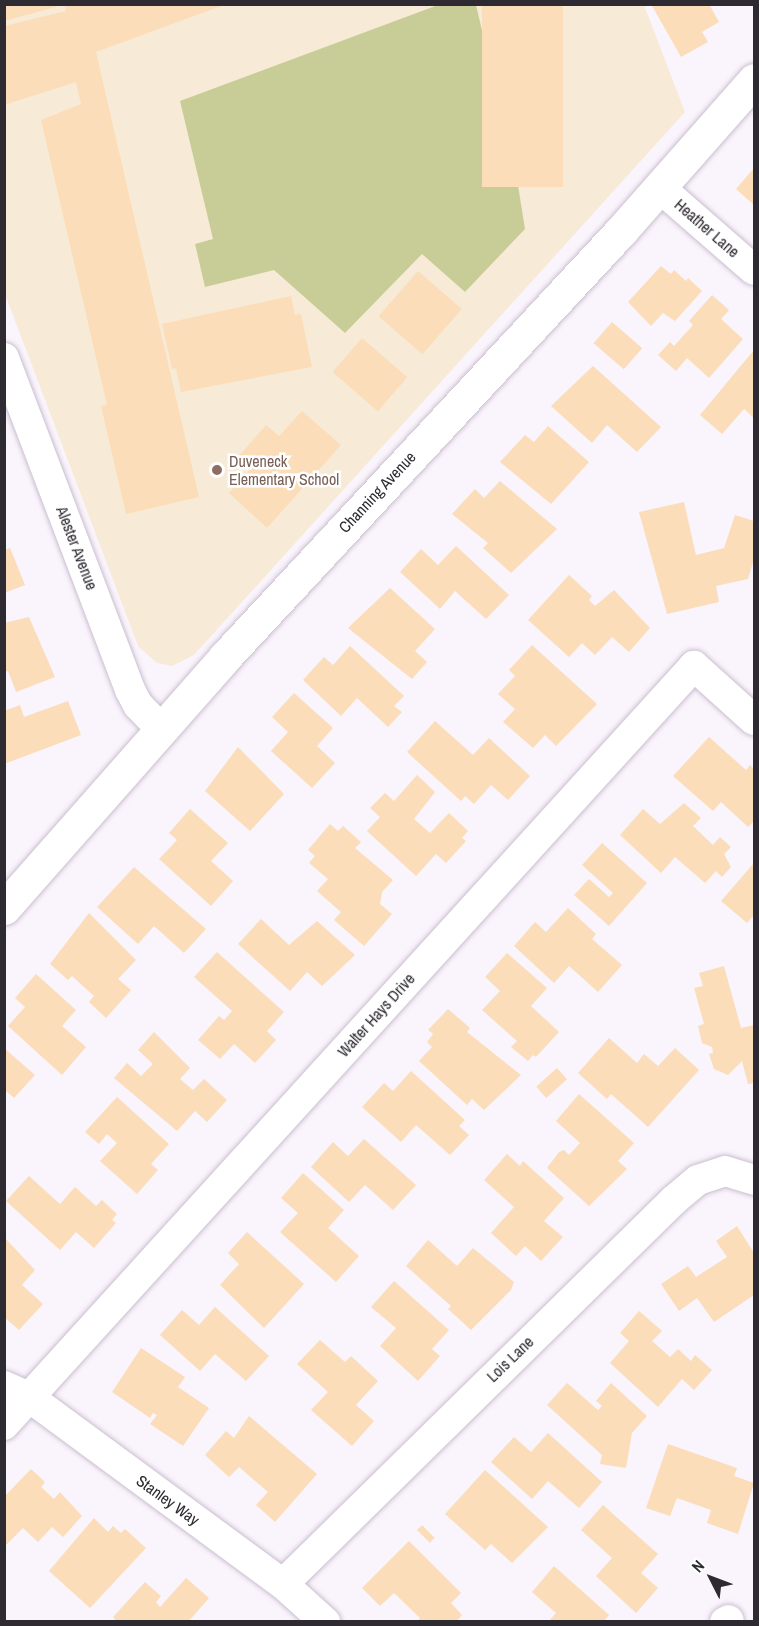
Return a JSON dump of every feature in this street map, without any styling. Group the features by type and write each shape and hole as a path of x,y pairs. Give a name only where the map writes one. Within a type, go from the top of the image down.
{"street":[{"name":"Channing Avenue","path":"4,909 225,657 659,187 754,80"},
{"name":"Heather Lane","path":"659,187 754,270"},
{"name":"Alester Avenue","path":"4,358 130,690 138,705 162,730"},
{"name":"Walter Hays Drive","path":"4,1425 17,1392 694,666 754,720"},
{"name":"Lois Lane","path":"283,1584 674,1200 698,1180 725,1171 754,1180"},
{"name":"Stanley Way","path":"17,1392 283,1584 325,1622"}],"shaded area":[{"name":"Duveneck Elementary School","path":"5,5 644,5 685,112 194,655 172,666 157,663 138,646 5,294"}],"green space":[{"path":"438,5 476,5 517,179 525,229 465,292 422,254 345,333 274,270 205,287 195,244 213,239 180,101"}],"building":[{"path":"4,4 55,4 56,7 4,21"},
{"path":"64,4 224,5 96,52 199,497 126,514 101,406 107,405 41,120 81,104 76,82 4,105 4,26 66,11"},
{"path":"482,4 563,4 563,187 482,187"},
{"path":"651,4 709,4 719,22 702,32 708,42 681,57"},
{"path":"754,168 754,205 736,189"},
{"path":"661,266 671,274 674,270 686,281 688,278 702,291 675,321 663,313 651,326 628,302"},
{"path":"418,271 462,309 422,354 379,316"},
{"path":"712,295 729,310 721,319 743,339 709,378 687,358 676,371 658,355 670,342 674,346 693,325 689,321"},
{"path":"291,296 295,315 301,314 312,367 181,392 176,368 172,369 162,324"},
{"path":"612,322 642,348 624,369 594,343"},
{"path":"362,338 407,377 378,411 332,372"},
{"path":"754,350 754,418 744,409 722,434 700,415"},
{"path":"593,366 661,427 637,452 607,425 592,443 551,406"},
{"path":"302,411 341,445 267,528 229,493 252,467 239,456 266,425 279,436"},
{"path":"548,426 589,462 551,504 500,462 525,435 534,442"},
{"path":"500,481 557,529 511,573 483,548 488,543 452,514 475,489 484,498"},
{"path":"684,502 696,555 724,548 735,515 754,521 754,559 748,579 716,586 719,602 667,614 639,512"},
{"path":"456,546 509,595 486,619 455,591 440,609 400,572 421,549 438,565"},
{"path":"10,548 25,585 4,593 4,550"},
{"path":"569,575 592,596 589,600 595,606 614,590 650,628 629,652 612,637 595,655 582,643 569,657 528,620"},
{"path":"390,588 435,629 415,651 427,662 412,679 348,628"},
{"path":"29,617 55,677 16,692 8,671 4,672 4,623"},
{"path":"532,645 597,704 556,746 545,735 533,748 503,722 515,709 498,694 515,676 509,670"},
{"path":"350,646 404,696 394,706 402,712 388,727 357,698 341,716 303,680 324,657 333,665"},
{"path":"294,693 333,728 317,746 335,763 312,788 271,751 288,732 272,717"},
{"path":"68,701 81,735 4,764 4,711 20,705 24,717"},
{"path":"435,721 473,755 489,738 530,776 508,800 491,785 474,804 465,796 461,801 407,752"},
{"path":"709,737 746,770 750,765 754,769 754,821 748,827 721,802 713,811 673,776"},
{"path":"238,747 284,794 250,831 205,791"},
{"path":"417,775 435,792 414,819 430,833 449,813 468,831 462,838 466,841 446,863 436,854 416,876 367,831 380,817 370,808 385,793 394,801"},
{"path":"684,803 701,818 693,826 713,845 720,837 731,847 724,854 731,867 722,877 716,871 705,883 675,857 661,873 620,835 643,809 660,824"},
{"path":"190,809 228,843 211,861 233,881 211,906 159,859 177,840 169,833"},
{"path":"330,824 338,831 343,826 361,842 355,848 393,880 382,892 380,904 392,914 364,946 334,920 341,912 317,891 328,879 309,863 315,856 308,850"},
{"path":"602,843 647,883 609,926 574,895 589,879 609,897 613,893 582,865"},
{"path":"754,863 754,915 747,923 721,901"},
{"path":"134,867 206,929 184,953 154,926 138,944 97,907"},
{"path":"568,908 596,934 592,939 622,965 598,992 569,966 554,983 514,946 535,922 546,932"},
{"path":"89,913 136,960 118,979 131,990 106,1018 89,1002 94,996 72,976 68,980 50,964"},
{"path":"261,919 289,945 317,921 355,955 322,986 307,972 290,991 238,944"},
{"path":"217,952 284,1012 267,1031 276,1040 255,1063 234,1044 220,1059 198,1040 219,1016 224,1020 232,1011 194,977"},
{"path":"507,953 547,988 531,1006 559,1032 536,1057 533,1055 528,1061 511,1047 517,1041 482,1010 500,991 485,977"},
{"path":"724,966 741,1028 754,1025 754,1083 748,1084 742,1061 728,1075 714,1069 709,1054 713,1053 712,1047 702,1043 698,1026 704,1024 694,988 703,986 699,973"},
{"path":"36,974 76,1010 62,1026 86,1047 62,1075 8,1026 25,1007 15,998"},
{"path":"448,1009 470,1028 467,1032 521,1075 484,1110 472,1099 467,1105 419,1061 432,1047 427,1042 433,1034 428,1030"},
{"path":"154,1032 190,1068 180,1079 193,1090 204,1079 227,1100 207,1122 195,1111 177,1131 114,1078 127,1063 141,1076 153,1064 138,1050"},
{"path":"609,1038 637,1063 644,1054 658,1066 675,1048 699,1070 648,1127 611,1094 607,1099 578,1073"},
{"path":"4,1048 35,1075 14,1098 4,1089"},
{"path":"557,1068 567,1079 546,1098 536,1087"},
{"path":"411,1071 465,1120 459,1126 469,1135 450,1155 416,1125 401,1142 362,1107 384,1083 393,1091"},
{"path":"579,1094 634,1143 618,1161 627,1169 589,1206 547,1168 559,1152 564,1150 569,1155 580,1143 556,1121"},
{"path":"117,1097 169,1144 151,1164 158,1170 137,1194 100,1161 117,1143 107,1134 99,1144 85,1132"},
{"path":"364,1139 416,1185 393,1210 365,1185 349,1202 311,1167 333,1142 348,1156"},
{"path":"507,1154 520,1166 523,1161 564,1198 544,1221 563,1237 541,1261 525,1246 516,1256 491,1233 514,1207 484,1180"},
{"path":"303,1173 344,1210 328,1228 359,1256 336,1282 280,1232 298,1213 281,1198"},
{"path":"29,1176 60,1204 75,1187 96,1206 102,1200 117,1214 112,1220 116,1223 94,1248 76,1232 60,1250 6,1201"},
{"path":"737,1226 754,1253 754,1295 714,1322 697,1298 679,1311 661,1284 688,1266 696,1277 727,1257 716,1241"},
{"path":"247,1232 304,1284 264,1328 220,1285 239,1264 228,1253"},
{"path":"4,1237 35,1270 22,1285 43,1304 19,1330 4,1317"},
{"path":"428,1240 457,1266 473,1248 514,1282 511,1290 471,1330 448,1309 451,1306 406,1266"},
{"path":"394,1281 449,1330 432,1349 440,1356 418,1381 380,1346 396,1328 371,1307"},
{"path":"215,1307 269,1356 246,1381 215,1354 200,1371 160,1335 182,1310 199,1325"},
{"path":"639,1311 662,1331 652,1341 670,1357 678,1349 691,1361 695,1355 712,1370 694,1390 682,1379 658,1407 610,1363 629,1341 620,1333"},
{"path":"320,1340 345,1362 351,1356 378,1381 356,1405 374,1421 352,1446 311,1410 328,1392 297,1364"},
{"path":"141,1348 185,1377 178,1387 209,1408 183,1446 150,1424 157,1415 153,1413 150,1418 112,1392"},
{"path":"567,1383 598,1410 602,1406 596,1401 611,1383 647,1416 632,1433 626,1468 600,1464 602,1455 547,1405"},
{"path":"249,1416 317,1474 275,1522 256,1505 268,1492 239,1467 229,1477 205,1455 226,1431 234,1438"},
{"path":"548,1433 602,1482 579,1508 548,1481 532,1499 491,1462 514,1437 531,1452"},
{"path":"668,1444 737,1468 734,1476 754,1483 738,1534 707,1523 711,1510 677,1498 670,1516 646,1508"},
{"path":"31,1469 45,1482 41,1487 54,1499 60,1492 82,1516 63,1537 52,1527 38,1542 23,1528 4,1547 4,1497"},
{"path":"485,1470 548,1527 512,1563 491,1544 485,1550 445,1514"},
{"path":"603,1505 658,1554 641,1573 658,1588 636,1613 596,1576 612,1558 581,1530"},
{"path":"94,1518 108,1532 113,1526 121,1533 125,1529 146,1548 90,1608 49,1571"},
{"path":"422,1525 435,1538 430,1543 417,1530"},
{"path":"409,1541 461,1593 451,1603 462,1615 456,1622 417,1622 420,1618 394,1593 380,1606 362,1588"},
{"path":"554,1566 609,1615 603,1622 548,1622 556,1613 532,1592"},
{"path":"186,1578 209,1598 188,1622 117,1622 113,1617 145,1582 161,1596 156,1602 160,1607"}],"place":[{"name":"Duveneck Elementary School","path":"217,470"}]}
